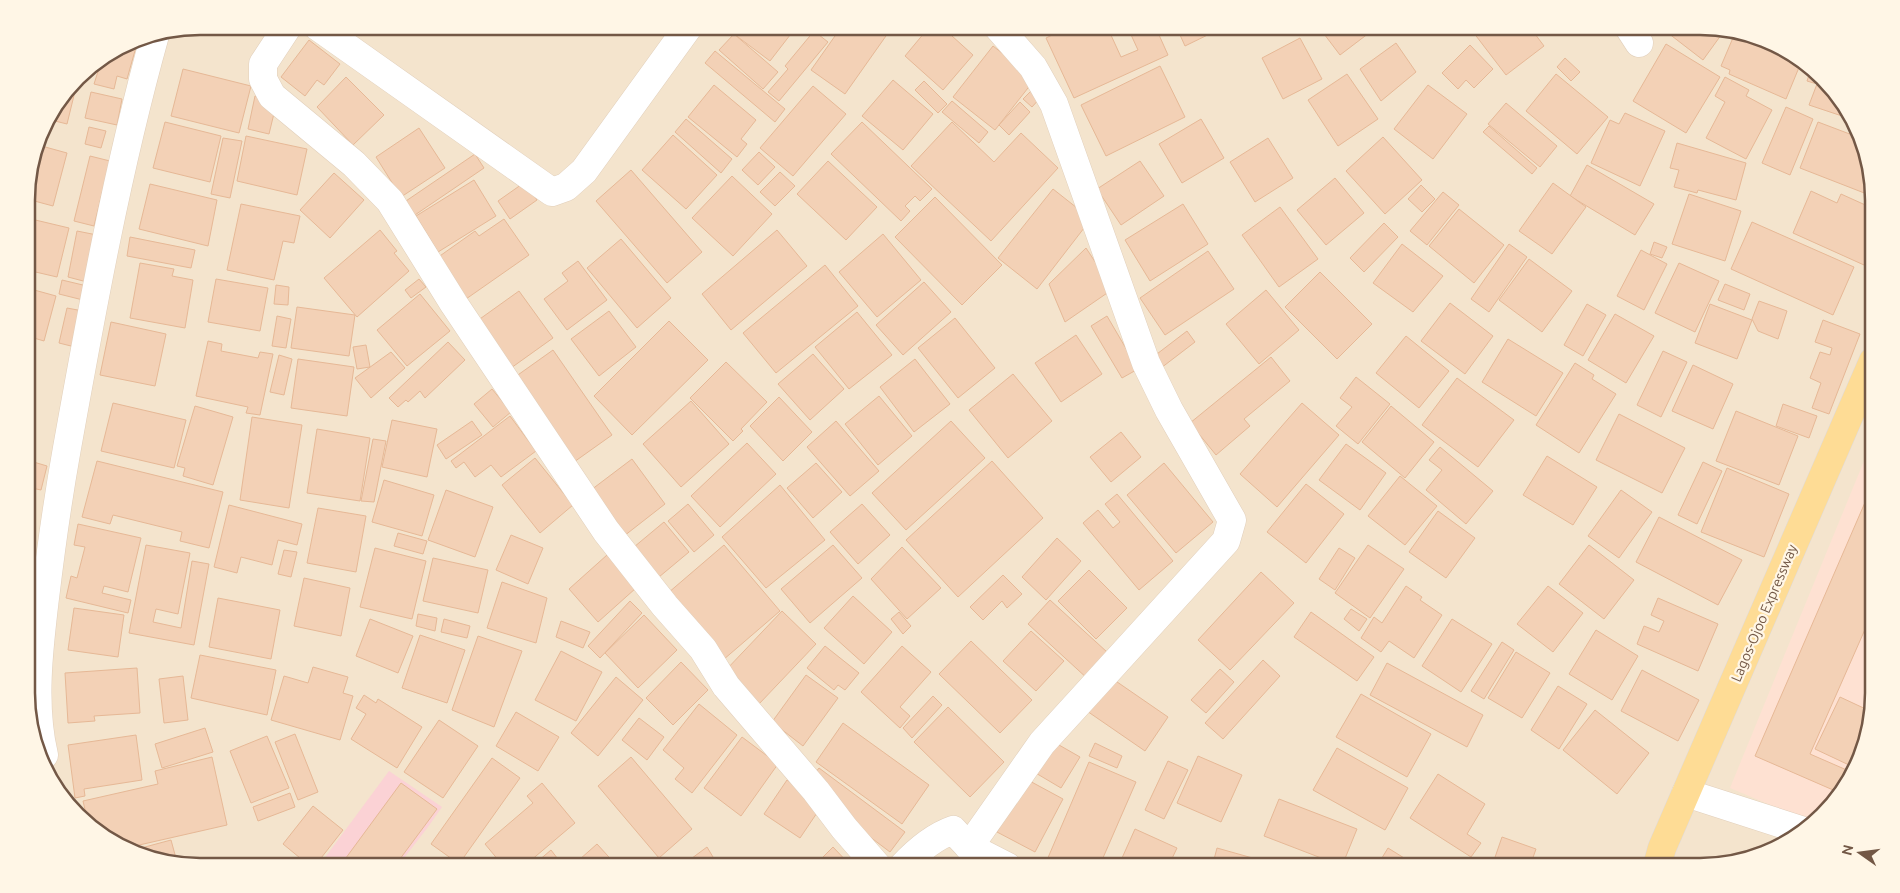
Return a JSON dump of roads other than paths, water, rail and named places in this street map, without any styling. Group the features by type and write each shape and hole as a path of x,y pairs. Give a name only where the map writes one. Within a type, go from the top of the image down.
{"main road":[{"name":"Lagos-Ojoo Expressway","path":"1659,858 1865,379"}],"street":[{"path":"282,35 263,64 263,79 272,96 354,164 390,201 454,304 606,531 703,649 726,686 816,791 870,858"},
{"path":"330,35 552,192 566,187 584,171 682,35"},
{"path":"969,847 1042,743 1226,541 1232,520 1169,410 1146,363 1054,104 1033,67 1005,35"},
{"path":"40,731 38,656 54,525 98,274 138,95 153,42"},
{"path":"1686,793 1795,828"},
{"path":"911,858 940,835 953,830 969,847 992,858"}]}
